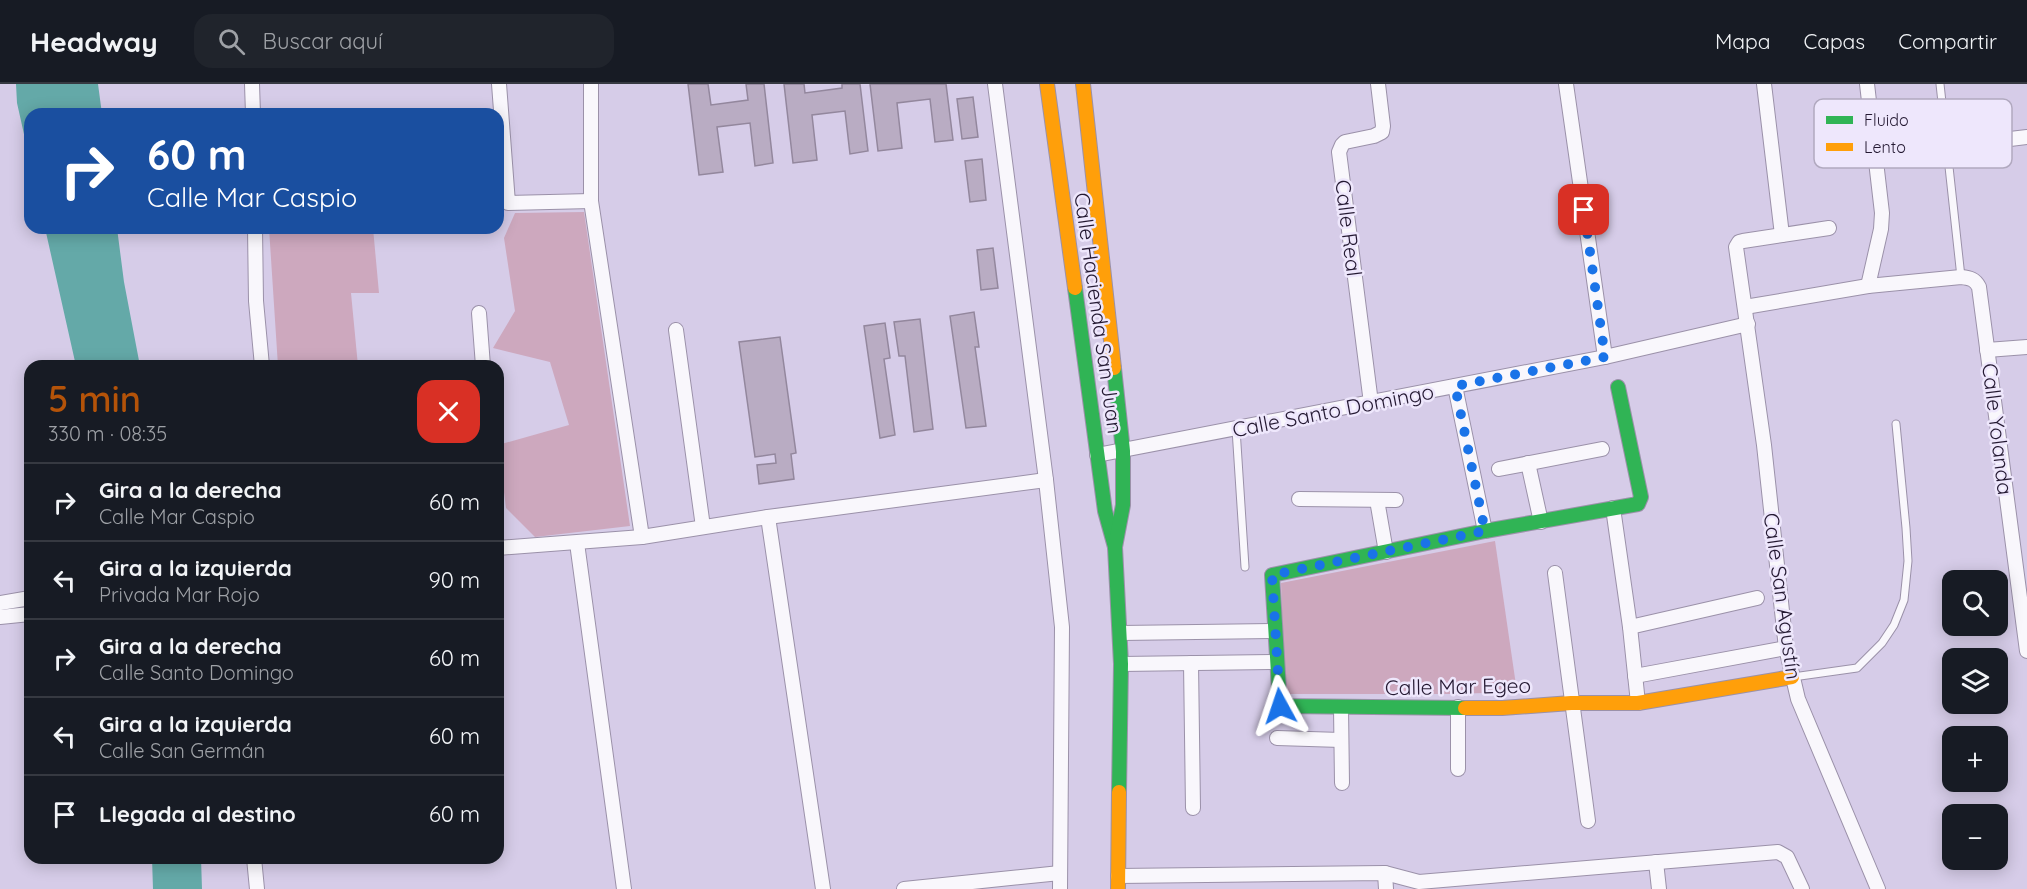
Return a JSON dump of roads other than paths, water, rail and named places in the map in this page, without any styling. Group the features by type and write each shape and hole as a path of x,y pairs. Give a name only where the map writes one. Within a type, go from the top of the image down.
{"main road":[{"name":"Calle Hacienda San Juan","path":"1047,84 1097,455 1108,527 1115,547"},
{"name":"Calle Hacienda San Juan","path":"1083,84 1123,451 1123,505 1115,547 1121,633 1118,883"},
{"path":"1276,662 1272,575 1485,531 1638,504 1641,497 1617,387"},
{"name":"Calle Mar Egeo","path":"1276,662 1280,706 1341,708 1502,708 1571,703 1638,703 1792,677"}],"street":[{"path":"252,84 253,108"},
{"path":"500,84 502,108"},
{"path":"591,84 591,201 642,537"},
{"path":"995,84 1046,480 1062,627 1060,889"},
{"name":"Calle Real","path":"1371,403 1339,152 1345,142 1382,132 1378,84"},
{"path":"1566,84 1605,357"},
{"path":"1764,84 1782,235"},
{"path":"1866,84 1868,99"},
{"path":"2012,139 2027,137"},
{"path":"504,144 508,203 591,201"},
{"path":"1868,286 1881,229 1882,213 1876,168"},
{"path":"1748,324 1737,244 1743,241 1829,228"},
{"path":"255,234 256,301 261,360"},
{"path":"1745,306 1868,286 1970,278 1976,281 1979,287 1988,350 2027,347"},
{"path":"479,313 483,360"},
{"name":"Calle Santo Domingo","path":"1097,455 1605,357 1748,324"},
{"name":"Calle San Agustín","path":"1748,324 1786,648 1792,677 1798,699 1878,889"},
{"path":"676,330 703,527"},
{"name":"Calle Yolanda","path":"1988,350 2027,651"},
{"path":"1455,386 1485,531"},
{"path":"1499,469 1602,449"},
{"path":"1528,463 1541,522"},
{"path":"504,547 642,537 768,517 1046,480"},
{"path":"1299,499 1396,500"},
{"path":"1377,500 1386,552"},
{"path":"1613,508 1638,703"},
{"path":"768,517 823,889"},
{"path":"577,543 624,889"},
{"path":"1555,573 1588,821"},
{"path":"1630,627 1757,598"},
{"path":"0,603 24,599"},
{"path":"0,617 24,615"},
{"path":"1121,633 1275,631"},
{"path":"1635,676 1786,648"},
{"path":"1121,664 1276,662"},
{"path":"1191,663 1193,808"},
{"path":"1458,707 1458,769"},
{"path":"1341,708 1342,783"},
{"path":"1277,738 1341,740"},
{"path":"1118,883 1384,873 1419,882 1778,852 1787,857 1802,889"},
{"path":"1656,862 1659,889"},
{"path":"255,864 257,889"},
{"path":"904,889 1060,873"},
{"path":"1384,873 1386,889"},
{"path":"1404,889 1419,882"}],"lane":[{"path":"1940,84 1942,99"},
{"path":"1949,168 1961,278"},
{"path":"1792,677 1857,668 1882,643 1904,600 1908,561 1896,424"},
{"path":"1236,429 1245,567"}]}
